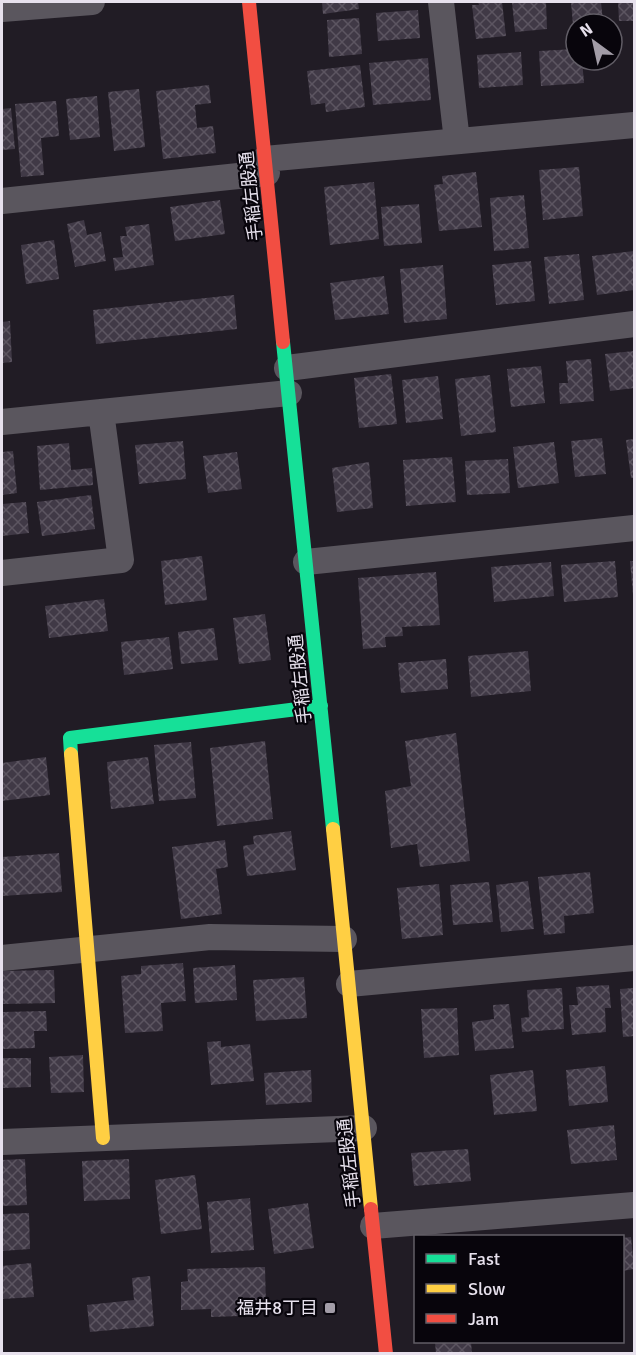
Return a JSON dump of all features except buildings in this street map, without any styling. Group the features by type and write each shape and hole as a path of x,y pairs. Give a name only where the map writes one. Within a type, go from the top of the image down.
{"main road":[{"name":"手稲左股通","path":"249,2 386,1353"},
{"path":"103,1138 70,738 321,706"}],"street":[{"path":"2,9 92,2"},
{"path":"441,2 457,141"},
{"path":"2,201 457,141 634,125"},
{"path":"287,368 634,324"},
{"path":"2,422 289,393"},
{"path":"2,573 121,560 101,412"},
{"path":"306,562 634,528"},
{"path":"2,958 210,938 344,939"},
{"path":"349,984 634,958"},
{"path":"2,1142 364,1128"},
{"path":"374,1226 634,1205"}],"traffic: fast":[{"path":"283,342 333,829"},
{"path":"71,754 70,738 321,706"}],"traffic: slow":[{"path":"71,754 103,1138"},
{"path":"333,829 371,1209"}],"traffic: jam":[{"path":"249,2 283,342"},
{"path":"371,1209 386,1354"}],"place":[{"name":"福井8丁目","path":"330,1308"}]}
